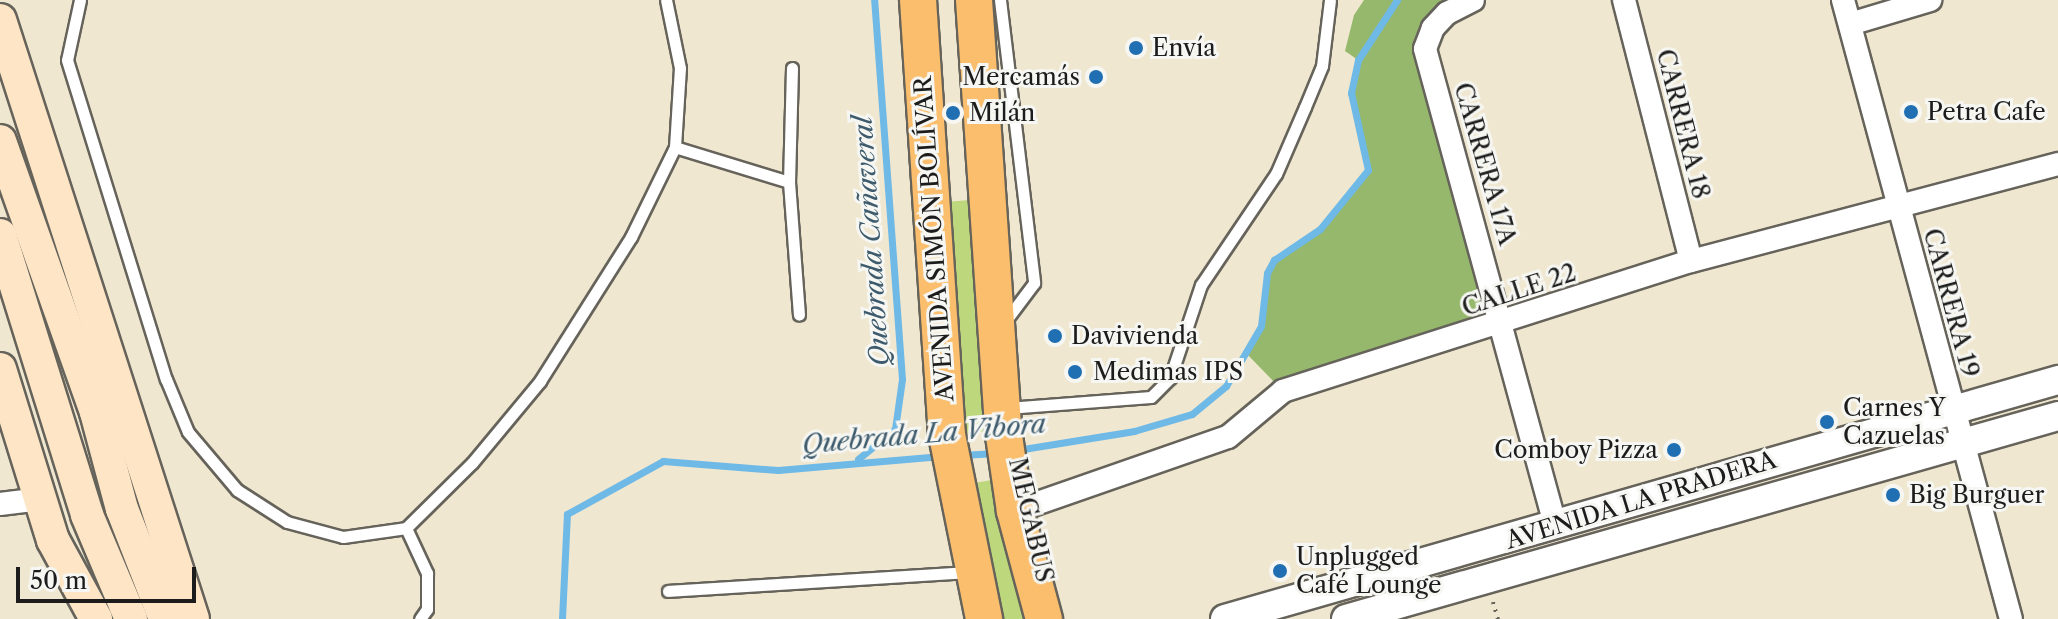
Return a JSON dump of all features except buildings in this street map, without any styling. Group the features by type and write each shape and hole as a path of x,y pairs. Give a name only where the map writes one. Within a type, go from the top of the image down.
{"main road":[{"name":"AVENIDA SIMÓN BOLÍVAR","path":"918,0 954,435 980,603"},
{"path":"968,16 996,333 995,413 1008,489 1044,619"},
{"path":"0,20 193,619"},
{"path":"0,141 96,412 122,509 165,619"},
{"path":"0,235 87,515 131,619"},
{"path":"0,369 53,540 96,619"}],"street":[{"name":"CARRERA 17A","path":"1473,0 1447,13 1433,28 1425,49 1504,323 1555,525"},
{"name":"CARRERA 18","path":"1624,0 1691,261"},
{"name":"CARRERA 19","path":"1843,0 2011,619"},
{"path":"1850,24 1930,0"},
{"name":"CALLE 22","path":"1008,489 1228,437 1283,391 1691,261 2058,164"},
{"name":"AVENIDA LA PRADERA","path":"1225,619 2058,380"},
{"name":"AVENIDA LA PRADERA","path":"1346,619 2058,416"},
{"path":"0,504 39,499"}],"lane":[{"path":"80,0 67,60 166,379 188,432 237,490 287,522 343,537 406,528 472,463 540,381 631,237 675,147 680,68 666,0"},
{"path":"960,0 968,16"},
{"path":"996,333 1034,283 1000,0"},
{"path":"995,413 1151,397 1170,378 1201,285 1276,174 1305,107 1322,66 1330,0"},
{"path":"792,68 789,182 799,315"},
{"path":"941,121 956,341"},
{"path":"675,147 789,182"},
{"name":"MEGABUS","path":"1008,489 1033,619"},
{"path":"406,528 427,573 427,609 420,619"},
{"path":"668,591 980,603"}],"green space":[{"path":"1364,0 1473,0 1425,49 1504,323 1283,391 1245,352 1261,326 1267,273 1274,260 1320,229 1368,170 1352,110 1358,60 1345,51 1354,15"},
{"path":"970,200 990,431 966,433 946,202"},
{"path":"997,479 1033,619 1001,619 969,484"}],"waterway":[{"name":"Quebrada Cañaveral","path":"858,459 895,429 902,379 874,0"},
{"name":"Quebrada La Vibora","path":"1017,450 1134,431 1192,414 1226,386 1261,326 1267,273 1274,260 1320,229 1368,170 1351,93 1358,60 1397,0"},
{"name":"Quebrada La Vibora","path":"961,455 997,453"},
{"name":"Quebrada La Vibora","path":"562,619 567,514 663,461 778,470 941,456"}],"place":[{"name":"Envía","path":"1136,48"},
{"name":"Mercamás","path":"1096,77"},
{"name":"Petra Cafe","path":"1911,112"},
{"name":"Milán","path":"953,113"},
{"name":"Davivienda","path":"1055,336"},
{"name":"Medimas IPS","path":"1075,372"},
{"name":"Carnes Y Cazuelas","path":"1827,422"},
{"name":"Comboy Pizza","path":"1674,450"},
{"name":"Big Burguer","path":"1893,495"},
{"name":"Unplugged Café Lounge","path":"1280,571"}]}
